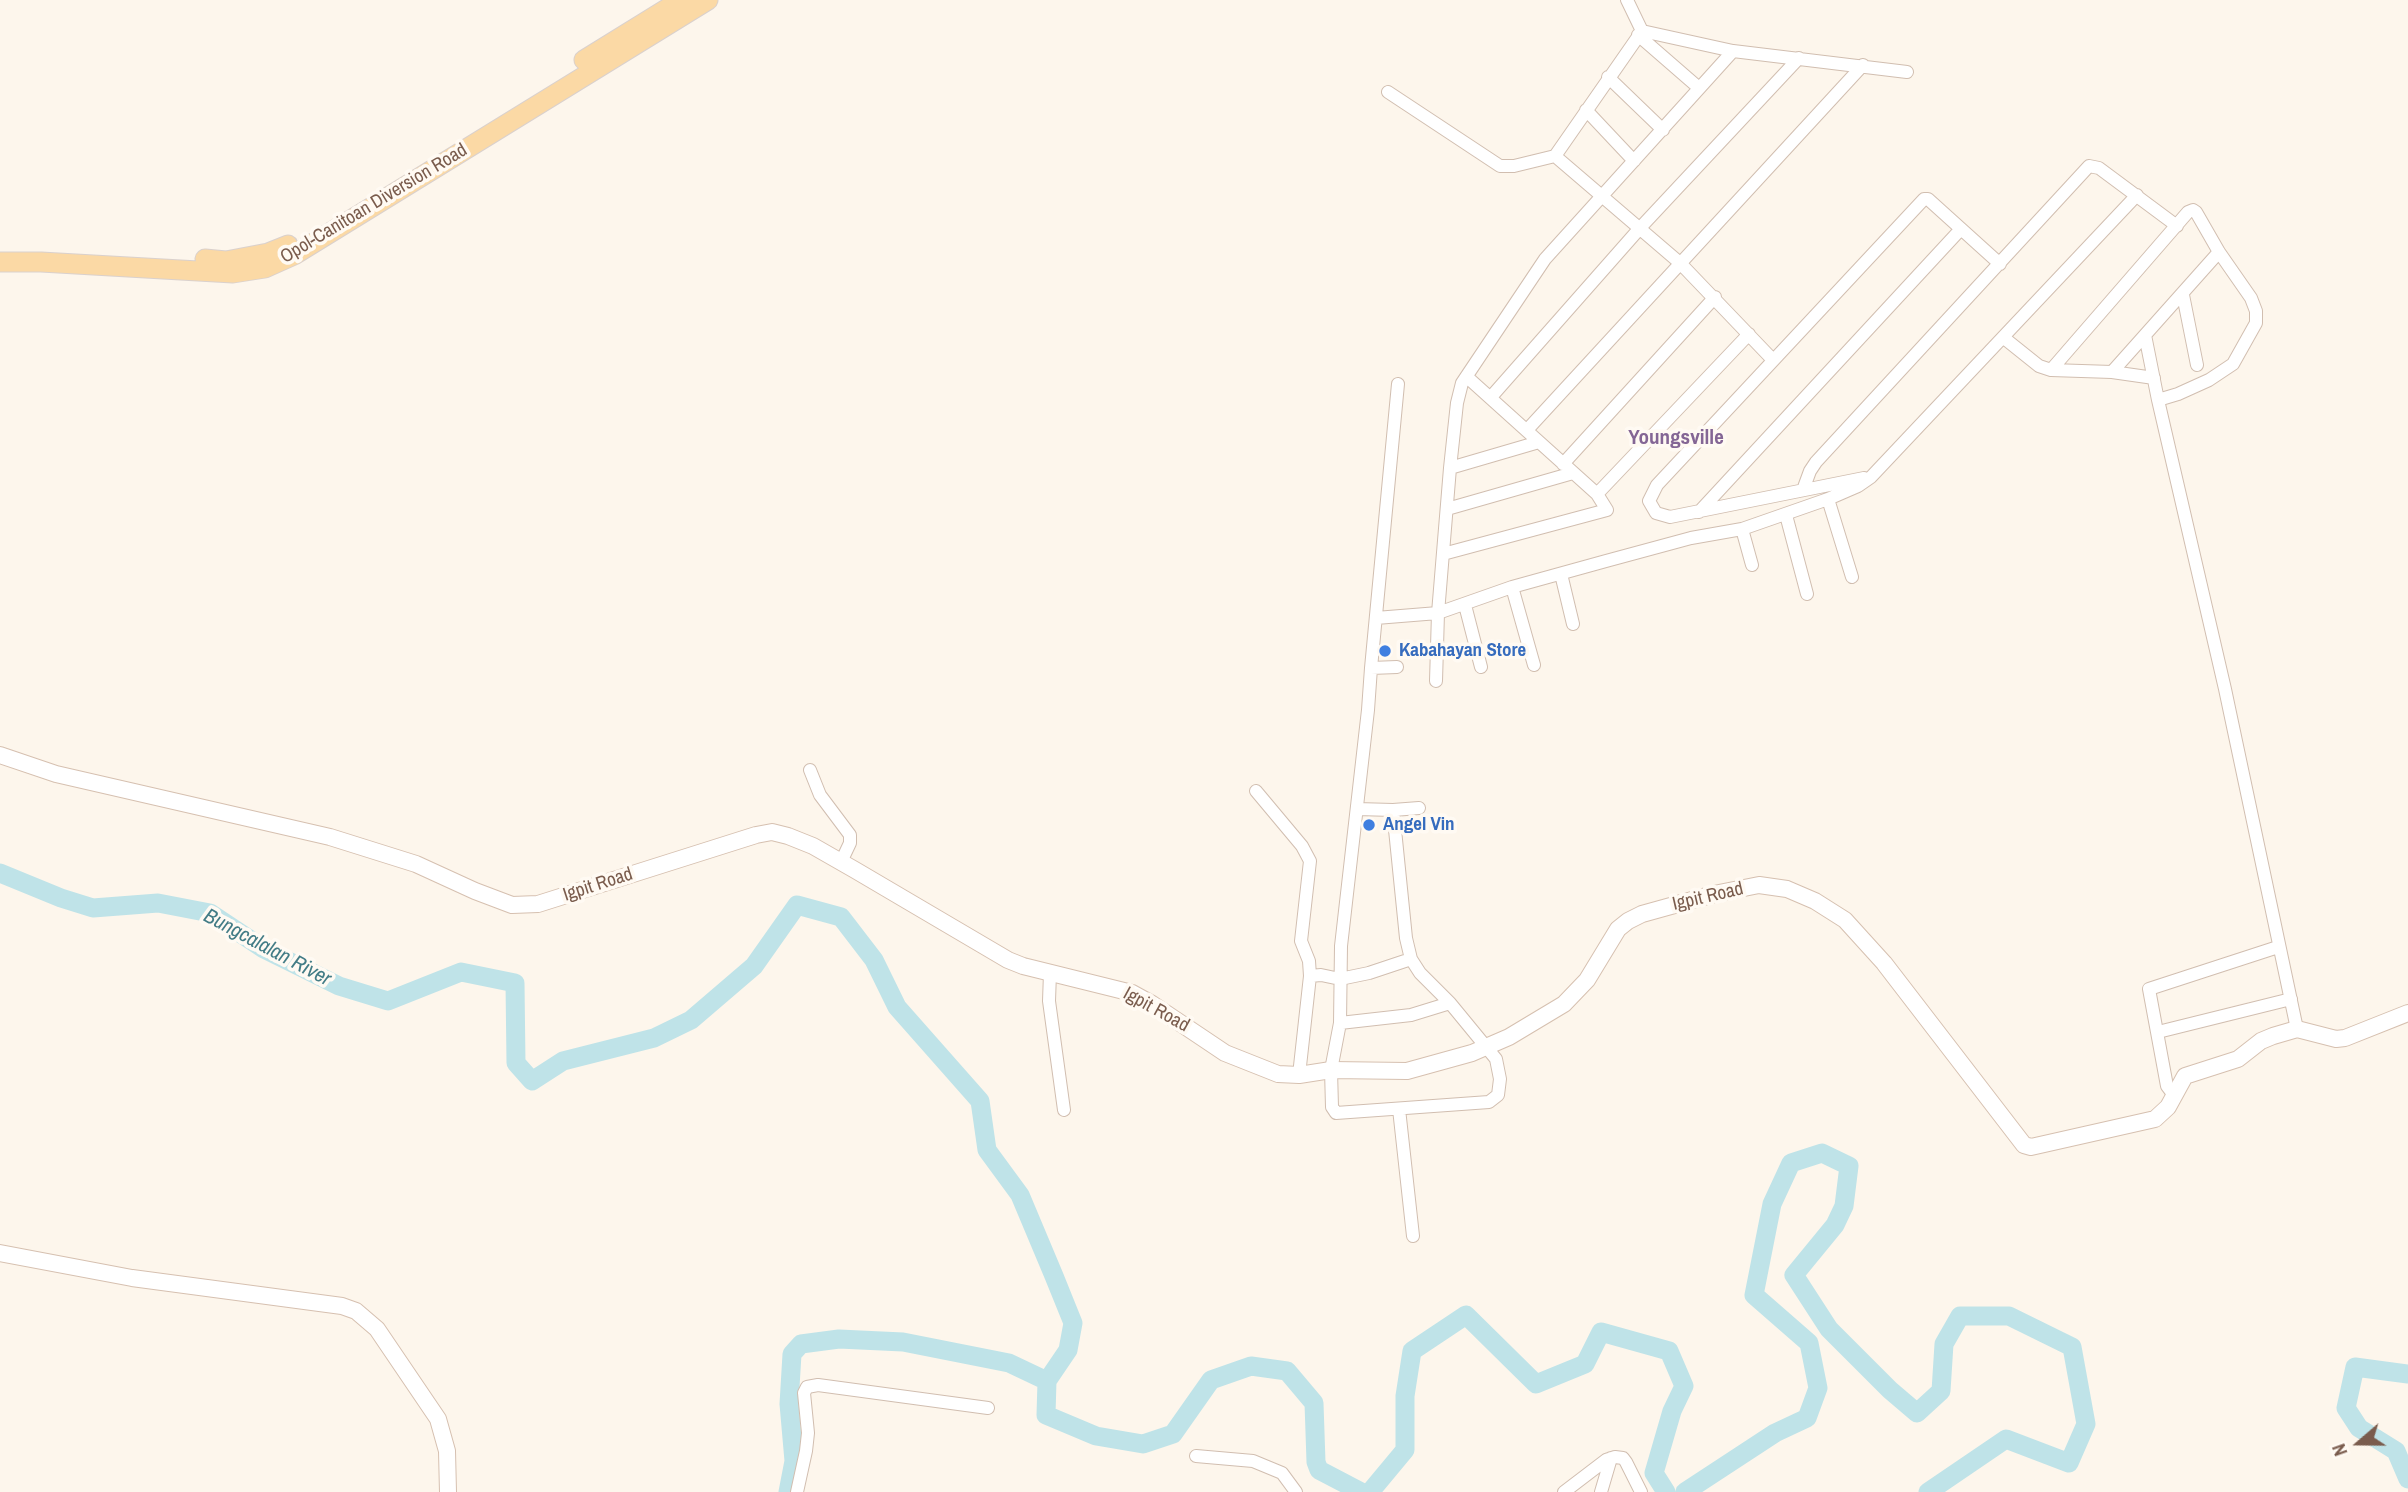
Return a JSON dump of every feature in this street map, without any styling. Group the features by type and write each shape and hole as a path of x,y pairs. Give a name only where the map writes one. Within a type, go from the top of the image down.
{"main road":[{"name":"Opol-Canitoan Diversion Road","path":"0,249 83,251 226,261 268,253 290,244 681,0"},
{"name":"Opol-Canitoan Diversion Road","path":"0,262 41,262 233,274 265,268 294,255 709,0"}],"street":[{"path":"1626,0 1640,33 1699,88"},
{"path":"1640,33 1733,51 1907,72"},
{"path":"1388,92 1500,166 1514,166 1555,156 1640,33"},
{"path":"1436,681 1437,613 1459,391 1533,273 1733,51"},
{"path":"1491,397 1640,228 1799,58"},
{"path":"1527,430 1863,65"},
{"path":"1608,77 1663,130"},
{"path":"1586,110 1634,161"},
{"path":"1555,156 1680,263 1773,360"},
{"path":"1803,490 1816,462 2089,166 2099,168 2177,226"},
{"path":"1376,618 1437,613 1465,606 1512,587 1691,538 1742,529 1858,486 1871,477 2137,195"},
{"path":"1871,477 1670,517 1651,508 1650,495 1924,199 1928,199 2000,264"},
{"path":"2051,370 2188,212 2193,210 2251,298 2256,311 2256,323 2233,364 2209,380 2158,400"},
{"path":"1699,512 1960,230"},
{"path":"2112,372 2220,252"},
{"path":"2182,295 2197,365"},
{"path":"1447,509 1568,468 1714,297"},
{"path":"1597,494 1749,334"},
{"path":"2145,335 2225,689 2297,1029"},
{"path":"2004,338 2039,366 2051,370 2112,372 2154,378"},
{"path":"1443,554 1605,512 1607,508 1597,494 1467,377"},
{"path":"1393,810 1406,938 1411,959 1420,973 1488,1047 1499,1065 1499,1086 1497,1096 1493,1100 1336,1112 1332,1107 1331,1070 1339,1023 1341,946 1368,710 1398,384"},
{"path":"1450,468 1539,442"},
{"path":"1828,499 1852,577"},
{"path":"1786,514 1807,594"},
{"path":"1742,529 1752,565"},
{"path":"1560,574 1573,624"},
{"path":"1512,587 1534,664"},
{"path":"1465,606 1481,667"},
{"path":"1371,668 1397,667"},
{"name":"Igpit Road","path":"0,755 56,774 330,838 416,864 512,905 538,904 746,837 772,832 798,839 841,862 993,952 1023,966 1132,993 1225,1053 1278,1074 1331,1070 1407,1071 1488,1047 1564,1004 1587,980 1618,929 1628,921 1642,914 1714,894 1759,885 1787,889 1815,901 1845,920 1900,982 2024,1145 2031,1147 2148,1122 2163,1113 2173,1094"},
{"path":"810,770 820,795 850,835 850,843 841,862"},
{"path":"1256,791 1302,846 1310,861 1301,941 1309,961 1310,976 1299,1074"},
{"path":"1357,809 1419,808"},
{"path":"2278,947 2149,989 2167,1086 2173,1094 2185,1076 2238,1059 2261,1041 2297,1029 2336,1039 2345,1038 2408,1013"},
{"path":"1310,976 1340,979 1411,959"},
{"path":"1050,973 1049,1001 1064,1110"},
{"path":"2158,1032 2291,999"},
{"path":"1339,1023 1411,1016 1450,1003"},
{"path":"1399,1109 1413,1236"},
{"path":"0,1253 132,1278 342,1306 356,1311 377,1329 438,1419 447,1451 448,1492"},
{"path":"797,1492 808,1433 804,1393 807,1387 818,1385 989,1408"},
{"path":"1196,1456 1253,1461 1282,1473 1296,1492"},
{"path":"1564,1492 1611,1458 1623,1458 1641,1492"},
{"path":"1601,1492 1611,1458"}],"waterway":[{"name":"Bungcalalan River","path":"0,873 93,908 158,903 210,913 264,949 339,986 388,1001 461,972 515,983 516,1063 532,1081 563,1061 654,1038 691,1020 754,966 797,905 841,917 874,960 897,1007 980,1101 987,1150 1020,1195 1054,1276 1073,1323 1068,1350 1047,1381 1046,1415 1096,1436 1143,1444 1173,1434 1211,1380 1251,1366 1287,1371 1314,1403 1316,1462 1319,1470 1361,1492"},
{"name":"Bungcalalan River","path":"1685,1492 1775,1433 1807,1418 1818,1388 1809,1343 1754,1295 1772,1204 1791,1163 1822,1153 1849,1166 1844,1206 1835,1225 1794,1275 1829,1329 1917,1413 1941,1391 1944,1344 1960,1316 2009,1316 2072,1347 2086,1424 2069,1463 2006,1439 1928,1492"},
{"name":"Bungcalalan River","path":"1370,1492 1405,1450 1405,1396 1412,1351 1466,1315 1536,1384 1585,1364 1601,1332 1669,1351 1684,1386 1672,1411 1654,1473 1666,1492"},
{"path":"788,1492 794,1461 789,1404 792,1354 801,1344 839,1339 903,1342 1009,1363 1047,1381"},
{"name":"Bungcalalan River","path":"2408,1374 2355,1367 2346,1408 2359,1428 2396,1451 2408,1479"}],"place":[{"name":"Kabahayan Store","path":"1385,651"},
{"name":"Angel Vin","path":"1369,825"}],"district":[{"name":"Youngsville","path":"1676,438"}]}
